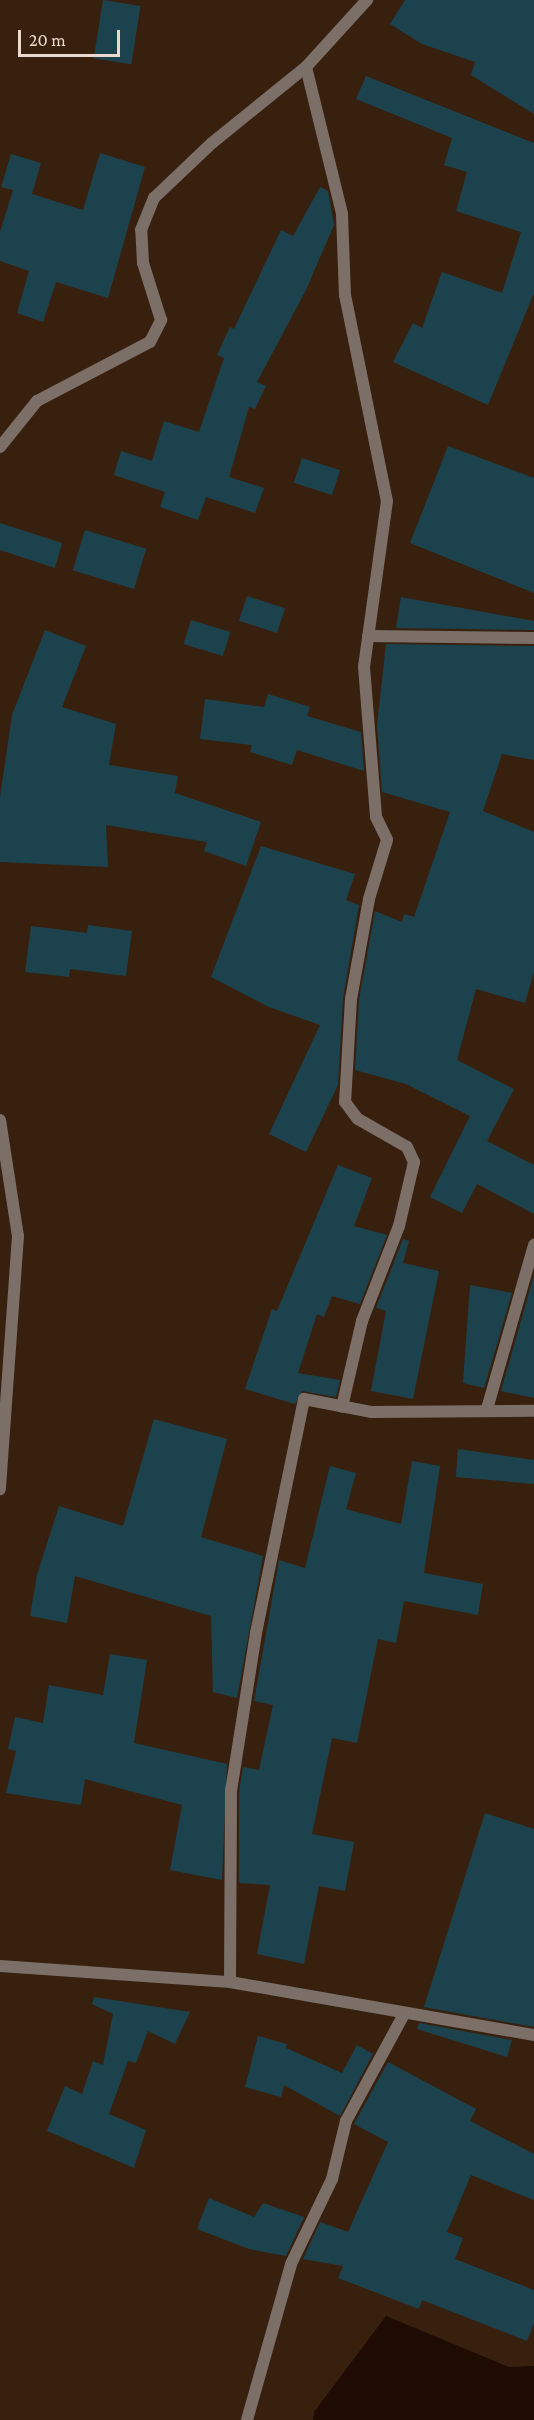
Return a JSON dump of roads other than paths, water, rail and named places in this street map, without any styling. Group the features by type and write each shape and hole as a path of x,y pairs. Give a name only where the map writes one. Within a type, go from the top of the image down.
{"street":[{"path":"0,447 37,401 150,342 161,320 143,263 141,230 154,198 212,143 306,67 367,0"},
{"path":"306,67 342,214 345,295 387,501 364,667 376,817 387,840 369,899 351,999 345,1102 358,1119 407,1147 414,1162 399,1226 362,1321 342,1407"},
{"path":"368,636 534,638"},
{"path":"0,1120 18,1236 0,1489"},
{"path":"487,1409 534,1245"},
{"path":"230,1982 231,1791 272,1549 303,1399 371,1412 487,1409 534,1411"},
{"path":"0,1966 230,1982 534,2035"},
{"path":"247,2420 291,2264 332,2179 346,2121 404,2014"}]}
